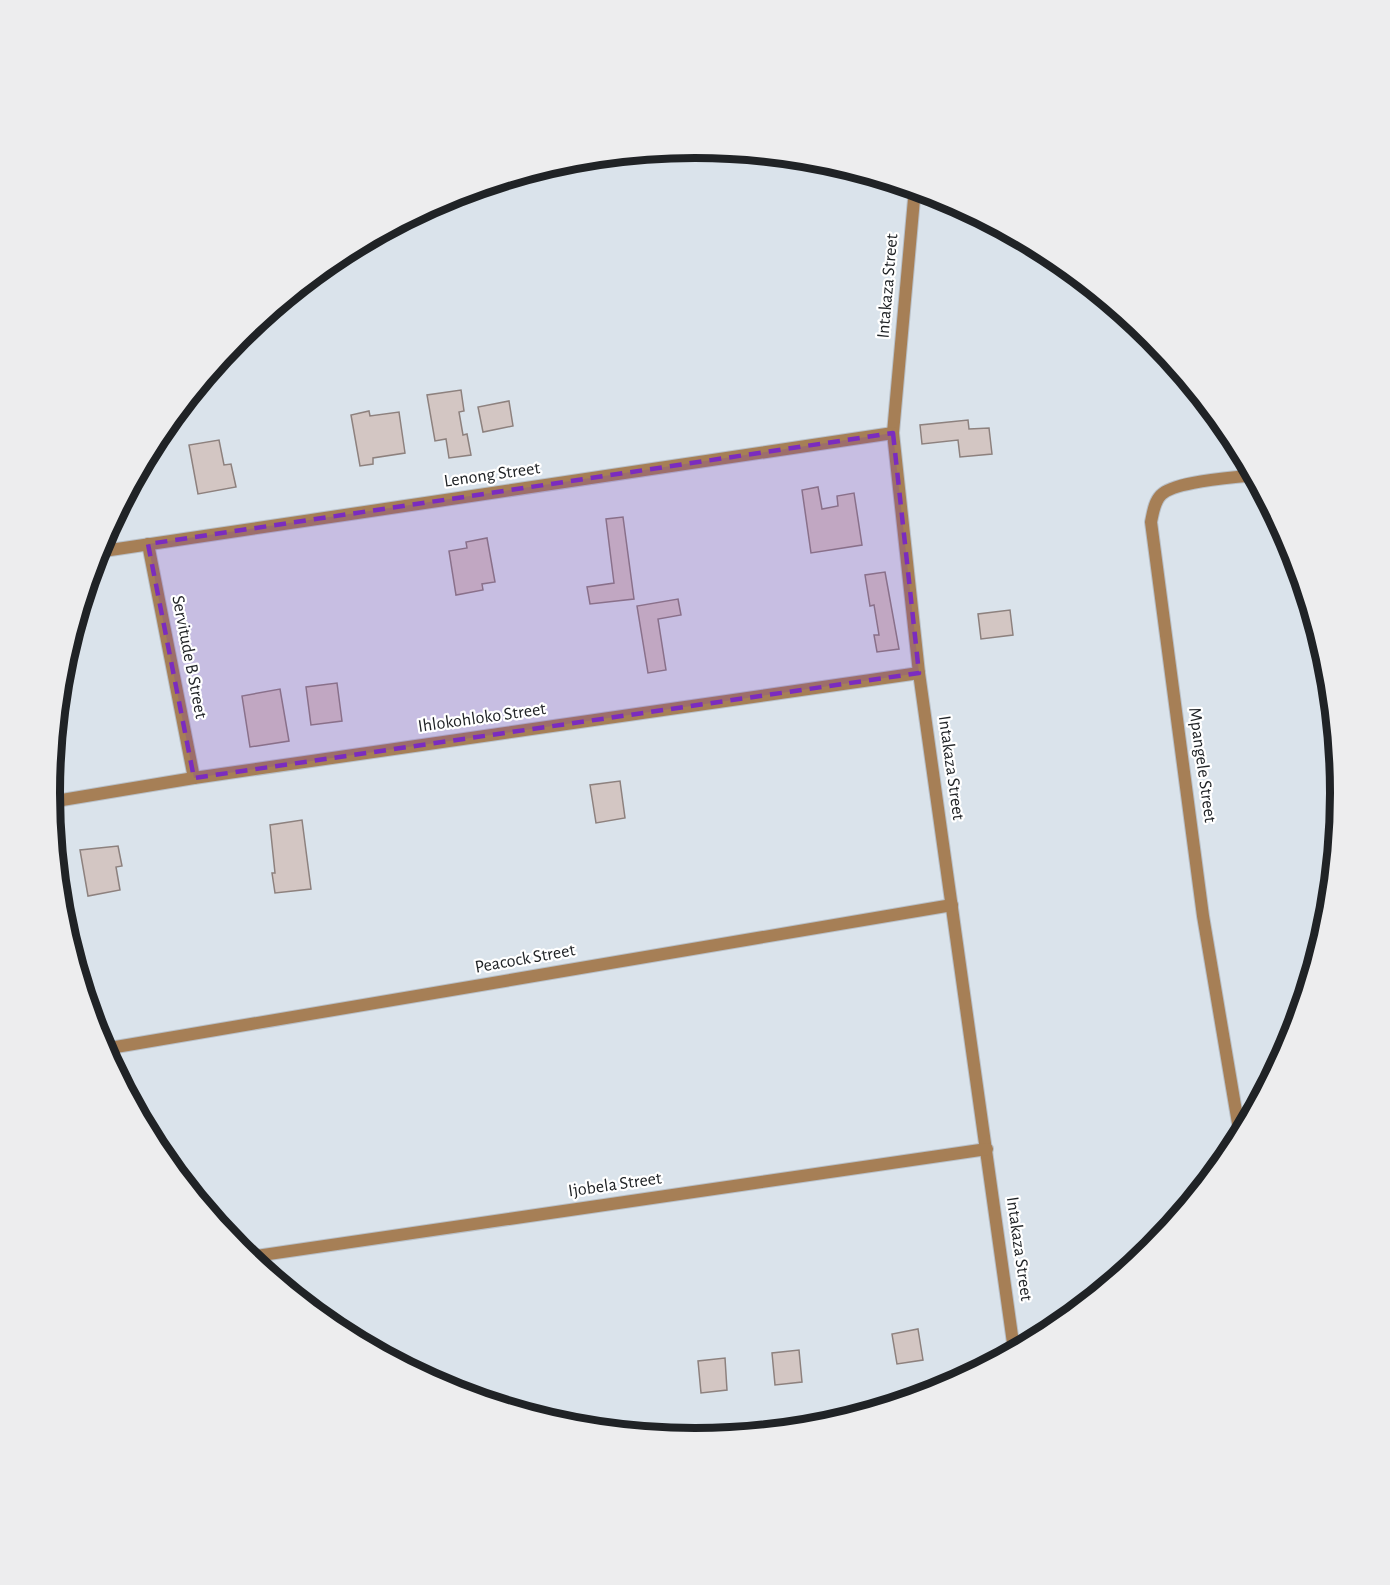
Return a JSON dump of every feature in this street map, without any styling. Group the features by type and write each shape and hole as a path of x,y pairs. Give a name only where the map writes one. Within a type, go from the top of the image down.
{"street":[{"name":"Intakaza Street","path":"914,197 893,433 919,673 1013,1341"},
{"name":"Lenong Street","path":"108,550 893,433"},
{"name":"Mpangele Street","path":"1238,1122 1203,916 1151,522 1154,506 1161,494 1180,485 1246,476"},
{"name":"Servitude B Street","path":"148,544 194,778"},
{"name":"Ihlokohloko Street","path":"60,800 194,778 919,673"},
{"name":"Peacock Street","path":"113,1047 952,905"},
{"name":"Ijobela Street","path":"260,1255 987,1149"}],"highlighted area":[{"path":"893,433 919,673 194,778 148,544"}],"building":[{"path":"461,390 464,411 459,412 463,435 467,434 471,455 449,458 446,439 435,441 427,395"},
{"path":"509,401 513,426 483,432 478,407"},
{"path":"369,411 370,416 399,412 405,453 373,458 373,464 360,466 351,415"},
{"path":"968,420 969,429 989,428 992,454 960,457 958,440 922,444 920,425"},
{"path":"219,440 224,465 231,464 236,487 198,494 189,445"},
{"path":"818,487 822,509 838,506 837,496 854,493 862,545 811,553 802,490"},
{"path":"623,517 634,599 590,604 587,587 614,583 606,519"},
{"path":"487,538 495,582 482,584 483,590 456,595 449,551 467,548 466,542"},
{"path":"885,572 899,649 877,652 874,635 879,635 874,605 870,606 865,575"},
{"path":"678,599 681,615 658,619 666,670 648,673 637,606"},
{"path":"1010,610 1013,635 981,639 978,614"},
{"path":"337,683 342,721 311,725 306,687"},
{"path":"280,689 289,741 250,747 242,696"},
{"path":"620,781 625,818 596,823 590,785"},
{"path":"302,820 311,889 275,893 270,825"},
{"path":"118,846 122,866 116,867 120,890 88,896 80,850"},
{"path":"918,1329 923,1360 897,1364 892,1334"},
{"path":"799,1350 802,1382 775,1385 772,1353"},
{"path":"725,1358 727,1390 701,1393 698,1361"}]}
